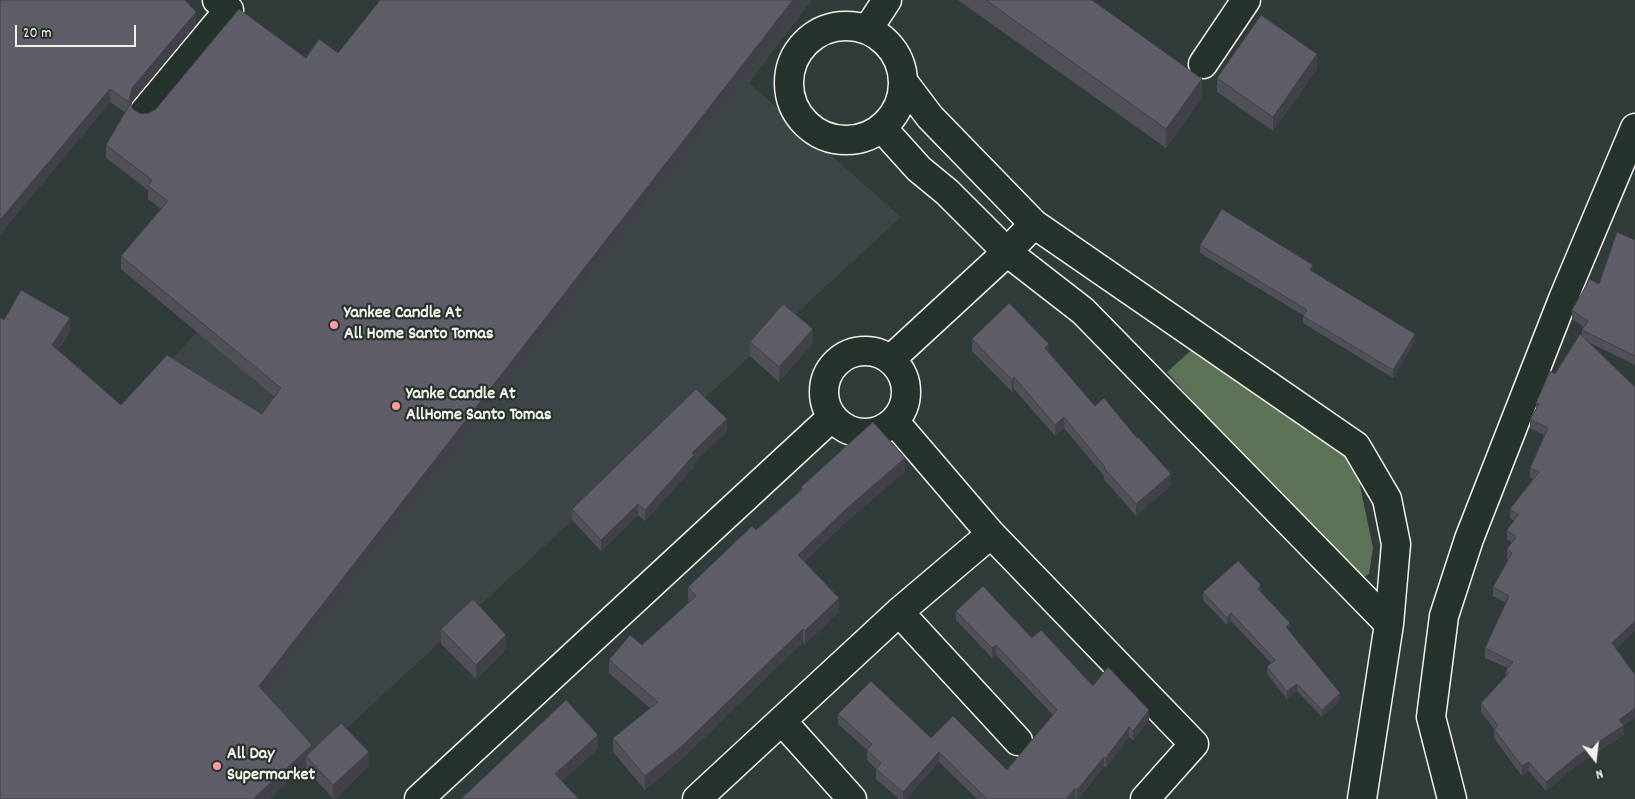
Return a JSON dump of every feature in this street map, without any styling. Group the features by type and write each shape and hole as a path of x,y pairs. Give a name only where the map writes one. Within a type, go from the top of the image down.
{"street":[{"path":"144,112 229,10 217,0"},
{"path":"868,29 888,0"},
{"path":"1203,64 1246,0"},
{"path":"904,84 898,109 882,128 855,141 824,138 800,119 788,92 791,61 809,37 838,25 868,29 895,51 904,84 930,117 1034,224 1356,446 1386,499 1396,544 1389,624 1362,799"},
{"path":"882,128 919,169 947,192 1007,252 1082,311 1389,624"},
{"path":"1452,799 1431,717 1444,616 1469,539 1563,299 1635,128"},
{"path":"891,359 1007,252 1034,224"},
{"path":"873,351 891,359 905,378 906,402 895,422 874,433 851,432 832,417 824,399 826,380 836,362 853,353 873,351"},
{"path":"418,799 832,417"},
{"path":"895,422 991,534 1194,744 1145,799"},
{"path":"697,799 899,612 991,534"},
{"path":"899,612 1018,741"},
{"path":"782,721 852,799"}],"shaded area":[{"path":"501,0 812,0 749,83 901,217 270,799 0,799 0,547"}],"green space":[{"path":"1196,346 1341,447 1359,481 1373,548 1369,574 1358,580 1347,576 1167,372"}],"building":[{"path":"0,0 185,0 196,12 132,88 129,102 110,89 0,220"},
{"path":"380,0 793,0 259,686 312,745 253,799 0,799 0,317 4,320 21,290 70,318 52,345 121,405 167,355 262,414 281,388 121,256 168,201 148,186 152,180 106,145 130,104 134,110 141,114 149,113 156,109 239,9 306,58 319,39 338,53"},
{"path":"986,0 1092,0 1202,79 1166,129"},
{"path":"1261,15 1317,54 1273,117 1217,78"},
{"path":"1222,209 1313,265 1310,270 1415,334 1393,370 1303,316 1307,310 1200,245"},
{"path":"1617,232 1635,240 1635,356 1582,330 1588,321 1572,310 1590,279 1599,284"},
{"path":"1009,303 1049,344 1045,348 1095,406 1104,398 1137,438 1171,474 1136,504 1104,468 1064,417 1055,425 1014,377 1012,380 972,339"},
{"path":"783,304 813,329 779,367 750,342"},
{"path":"1580,334 1635,387 1635,621 1612,643 1635,675 1635,708 1619,720 1624,725 1576,757 1546,782 1529,762 1522,766 1494,729 1498,726 1481,703 1509,673 1506,670 1513,662 1485,648 1509,596 1493,587 1512,553 1507,549 1516,537 1507,530 1518,515 1510,509 1539,472 1530,468 1548,428 1530,419 1539,404 1536,403 1550,371 1555,374"},
{"path":"696,389 727,419 692,453 694,455 645,510 638,504 601,540 572,509"},
{"path":"873,422 905,458 846,509 798,555 839,598 805,631 803,629 681,747 645,776 613,738 658,702 609,660 630,635 642,645 696,596 688,587 752,526 756,530 803,489 801,487"},
{"path":"1238,561 1261,585 1258,589 1290,623 1286,627 1340,693 1322,710 1297,684 1287,691 1267,667 1275,660 1231,613 1227,618 1203,592"},
{"path":"983,586 1032,638 1041,630 1093,686 1108,667 1149,710 1133,731 1129,727 1106,758 1104,757 1077,790 1075,788 1066,799 985,799 939,752 903,792 876,769 881,763 867,750 872,744 838,714 871,681 931,738 953,716 1007,770 1057,710 996,645 992,648 956,611"},
{"path":"473,599 506,635 476,665 441,629"},
{"path":"566,700 598,735 555,774 579,799 461,799"},
{"path":"341,723 369,752 333,785 306,756"}],"place":[{"name":"Yankee Candle At All Home Santo Tomas","path":"334,325"},
{"name":"Yanke Candle At AllHome Santo Tomas","path":"396,406"},
{"name":"All Day Supermarket","path":"217,766"}]}
